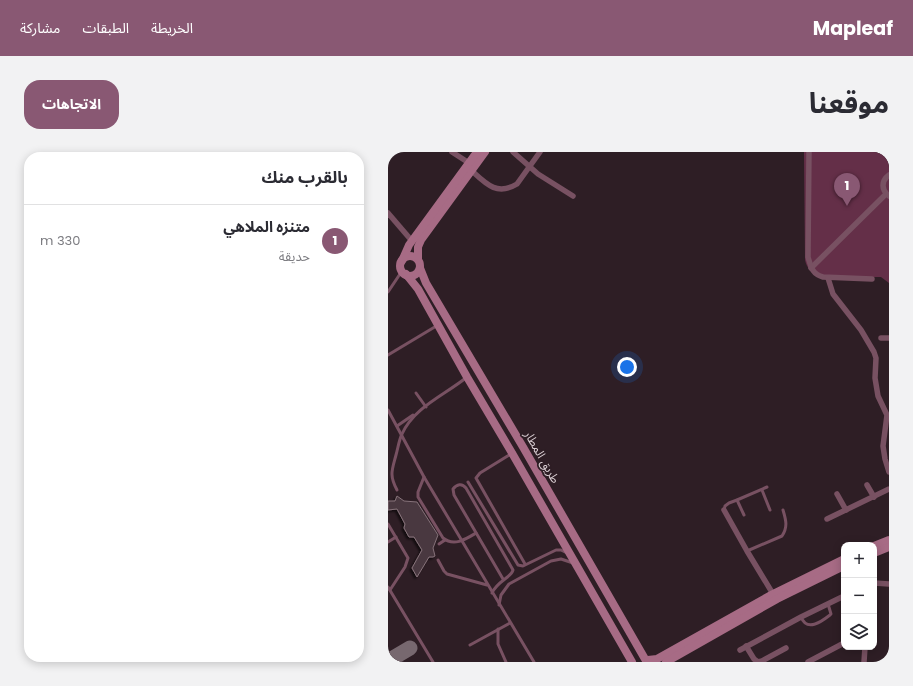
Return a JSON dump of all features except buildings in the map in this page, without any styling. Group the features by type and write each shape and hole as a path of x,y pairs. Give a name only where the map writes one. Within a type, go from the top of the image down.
{"main road":[{"path":"477,152 471,167 421,240 418,247 420,268 418,272 410,276 404,273 401,267 402,261 412,241 471,167 485,152"},
{"path":"402,261 409,256 418,259"},
{"name":"طريق المطار","path":"420,268 426,283 523,447 645,661 657,659 841,561"},
{"name":"طريق المطار","path":"404,273 415,285 632,662"},
{"path":"438,325 448,319"},
{"path":"467,377 477,371"},
{"path":"512,453 523,447"},
{"path":"877,545 889,540"},
{"path":"877,552 889,547"},
{"name":"طريق المطار","path":"666,662 775,596 841,567"}],"street":[{"path":"452,152 471,167 488,186 497,189 506,189 517,184 530,168 540,152"},
{"path":"513,152 530,168 573,196"},
{"path":"808,152 808,257 811,268 817,275 828,278 872,279"},
{"path":"811,268 887,195 884,190 883,182 889,175"},
{"path":"388,213 412,241"},
{"path":"828,278 833,294 861,330 876,358 875,378 878,396 888,413 883,446 889,472"},
{"path":"881,338 889,338"},
{"path":"867,485 874,497"},
{"path":"827,519 889,489"},
{"path":"837,494 846,510"},
{"path":"724,510 747,552 775,596"},
{"path":"877,583 889,584"},
{"path":"740,650 841,598"},
{"path":"746,646 756,660 760,662 786,648"},
{"path":"808,662 841,646"},
{"path":"864,662 865,650"}],"lane":[{"path":"388,292 404,273"},
{"path":"388,355 438,325"},
{"path":"396,490 392,482 391,474 401,435 409,422 426,406 467,377"},
{"path":"416,393 426,406"},
{"path":"388,411 424,477 534,662"},
{"path":"397,426 420,411"},
{"path":"512,453 480,473 476,478 525,564"},
{"path":"424,477 418,492 418,497 441,536 448,542 462,542 476,533"},
{"path":"468,482 516,563 520,566 556,550 562,550 571,555"},
{"path":"492,593 495,587 503,579 513,573 513,568 466,488 458,485 453,489 454,495 503,579"},
{"path":"724,510 726,505 766,487"},
{"path":"762,490 770,510"},
{"path":"413,500 418,497"},
{"path":"737,500 744,515"},
{"path":"747,552 782,536 787,525 784,510"},
{"path":"388,524 406,554 408,561 390,590"},
{"path":"388,542 396,538"},
{"path":"439,544 445,540"},
{"path":"499,605 501,595 506,587 546,563 562,559 576,564"},
{"path":"438,560 447,574 487,585"},
{"path":"388,586 433,662"},
{"path":"801,617 807,625 811,626 830,615 828,604"},
{"path":"470,645 510,622"},
{"path":"498,629 498,644 506,662"}],"shaded area":[{"path":"804,152 889,152 889,283 881,277 820,277 809,268 805,260"}],"taxiway":[{"path":"388,661 410,648"}],"place":[{"name":"متنزه الملاهي","path":"847,206"}]}
